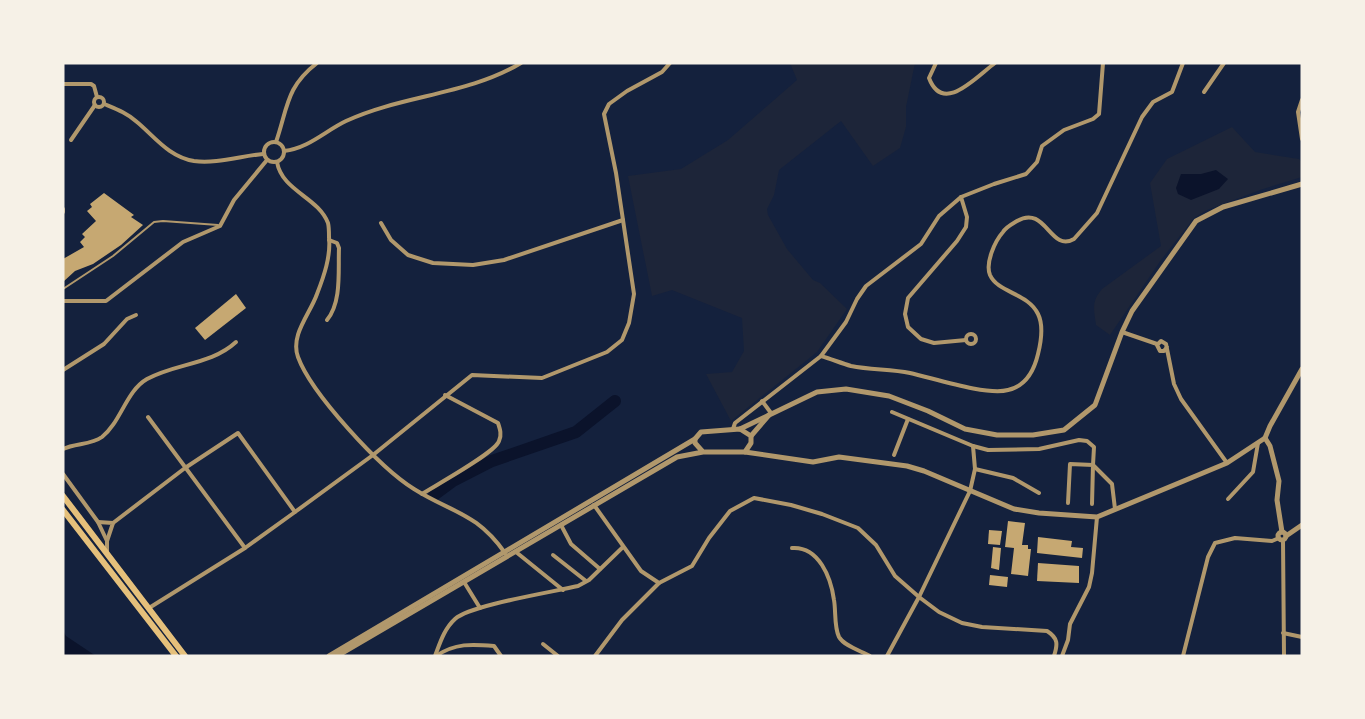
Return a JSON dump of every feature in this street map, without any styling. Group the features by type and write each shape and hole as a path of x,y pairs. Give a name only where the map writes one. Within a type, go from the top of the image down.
{"main road":[{"path":"63,496 185,656"},
{"path":"63,510 176,656"}],"street":[{"path":"276,142 290,93 304,73 317,63"},
{"path":"284,151 294,150 317,140 345,122 385,107 480,82 506,72 521,63"},
{"path":"148,608 245,548 373,455 472,375 542,378 607,352 619,344 628,328 634,300 623,220 604,114 609,104 627,91 662,72 670,63"},
{"path":"936,63 929,78 933,89 938,93 951,94 995,63"},
{"path":"762,454 751,440 737,429 735,423 821,356 846,322 866,286 921,244 939,216 961,197 1026,174 1037,162 1042,146 1064,130 1093,119 1099,114 1103,63"},
{"path":"821,356 851,366 909,373 961,386 1000,392 1010,390 1028,379 1035,369 1041,341 1038,313 1021,296 1001,286 993,279 989,268 995,244 1006,228 1026,217 1036,219 1061,241 1069,242 1074,239 1097,213 1142,117 1153,102 1172,92 1183,63"},
{"path":"1204,92 1224,63"},
{"path":"63,84 91,84 94,86 97,97 71,140"},
{"path":"97,97 104,99 104,104"},
{"path":"1302,100 1298,112 1302,139"},
{"path":"94,105 99,107 104,104 123,111 178,157 195,161 217,161 263,154"},
{"path":"272,141 281,144 284,151 283,157 277,162 267,160 263,154 265,145 272,141"},
{"path":"63,301 106,301 183,242 220,226 234,200 267,160"},
{"path":"277,162 284,178 315,206 328,224 326,268 317,296 295,341 297,354 310,380 344,424 373,455 404,482 422,494 474,520 492,535 506,554"},
{"path":"328,656 506,554 695,439 699,433 737,429 817,392 846,389 889,396 965,429 997,435 1033,435 1064,430 1095,405 1122,332 1138,301 1196,221 1223,207 1302,184"},
{"path":"961,197 967,217 966,227 957,242 908,298 904,314 908,327 921,339 934,343 966,340"},
{"path":"381,223 391,240 408,255 433,262 473,265 504,260 623,220"},
{"path":"327,320 335,303 339,248 337,243 329,240"},
{"path":"63,370 104,344 127,319 136,315"},
{"path":"1122,332 1157,344 1163,341 1170,356 1174,384 1181,399 1227,463"},
{"path":"63,449 71,445 96,441 105,434 134,392 146,380 205,361 236,342"},
{"path":"1157,344 1157,349 1170,356"},
{"path":"1162,351 1167,347"},
{"path":"337,656 506,554 561,524 592,502 686,454 745,452 813,462 839,457 907,466 1014,508 1039,513 1096,518 1227,463 1265,438 1302,369"},
{"path":"422,494 489,452 499,443 501,432 498,423 445,395"},
{"path":"762,401 771,413"},
{"path":"892,412 973,446 988,450 1040,449 1079,440 1087,441 1094,447 1092,504"},
{"path":"745,452 771,413"},
{"path":"148,417 245,548"},
{"path":"894,455 908,419"},
{"path":"107,551 107,541 113,523 185,468 238,433 295,512"},
{"path":"1265,438 1270,446 1279,481 1277,500 1282,536 1284,656"},
{"path":"695,439 696,446 703,452"},
{"path":"1228,499 1252,472 1258,443"},
{"path":"887,656 919,597 970,491 975,469 973,446"},
{"path":"1068,504 1070,464 1093,465 1112,484 1115,510"},
{"path":"975,469 1013,478 1039,493"},
{"path":"63,474 98,522 107,541"},
{"path":"595,656 622,620 659,583 692,566 709,538 730,511 754,498 801,508 858,528 876,545 895,576 939,612 962,623 982,627 1047,631 1054,635 1058,644 1054,656"},
{"path":"592,502 641,570 659,583"},
{"path":"1062,656 1068,640 1070,624 1089,587 1096,518"},
{"path":"98,522 113,523"},
{"path":"561,524 571,544 600,569"},
{"path":"1183,656 1208,557 1215,543 1235,538 1272,541 1302,525"},
{"path":"435,656 444,633 456,618 480,608 563,590 586,581 623,547"},
{"path":"792,548 799,547 815,555 824,568 831,585 838,635 842,641 870,656"},
{"path":"515,551 563,590"},
{"path":"553,555 586,581"},
{"path":"464,581 480,608"},
{"path":"1283,633 1302,637"},
{"path":"435,656 457,645 478,644 494,646 501,656"},
{"path":"543,644 558,656"}],"lane":[{"path":"63,288 113,256 154,222 220,226"}],"shaded area":[{"path":"790,63 915,63 906,107 906,127 900,148 873,166 841,121 779,170 774,195 767,209 768,215 787,249 813,280 820,283 847,309 817,352 731,421 706,374 732,372 744,351 742,318 672,290 652,296 628,176 681,169 728,140 797,80"},
{"path":"1232,127 1255,152 1299,159 1302,162 1302,177 1207,210 1194,218 1161,260 1110,335 1096,325 1094,306 1096,298 1102,289 1161,246 1150,183 1167,159"},
{"path":"1216,170 1228,179 1219,189 1191,200 1178,194 1176,188 1181,174 1201,174"},
{"path":"63,630 66,636 96,656 63,656"}],"building":[{"path":"104,193 134,215 131,217 143,225 121,245 93,264 75,271 63,282 63,259 84,247 80,242 85,237 82,234 96,221 87,211 92,207 90,204"},
{"path":"236,294 246,308 205,340 195,328"},
{"path":"1008,521 1025,523 1022,545 1028,545 1028,549 1031,549 1028,576 1011,574 1014,548 1005,547"},
{"path":"989,530 1002,531 1000,545 988,544"},
{"path":"1038,537 1072,541 1071,547 1083,548 1082,558 1037,553"},
{"path":"993,547 1001,548 999,570 991,568"},
{"path":"1038,563 1079,566 1079,583 1037,581"},
{"path":"990,575 1008,577 1007,587 989,585"}],"waterway":[{"path":"434,495 453,481 492,461 576,432 615,401"}]}
